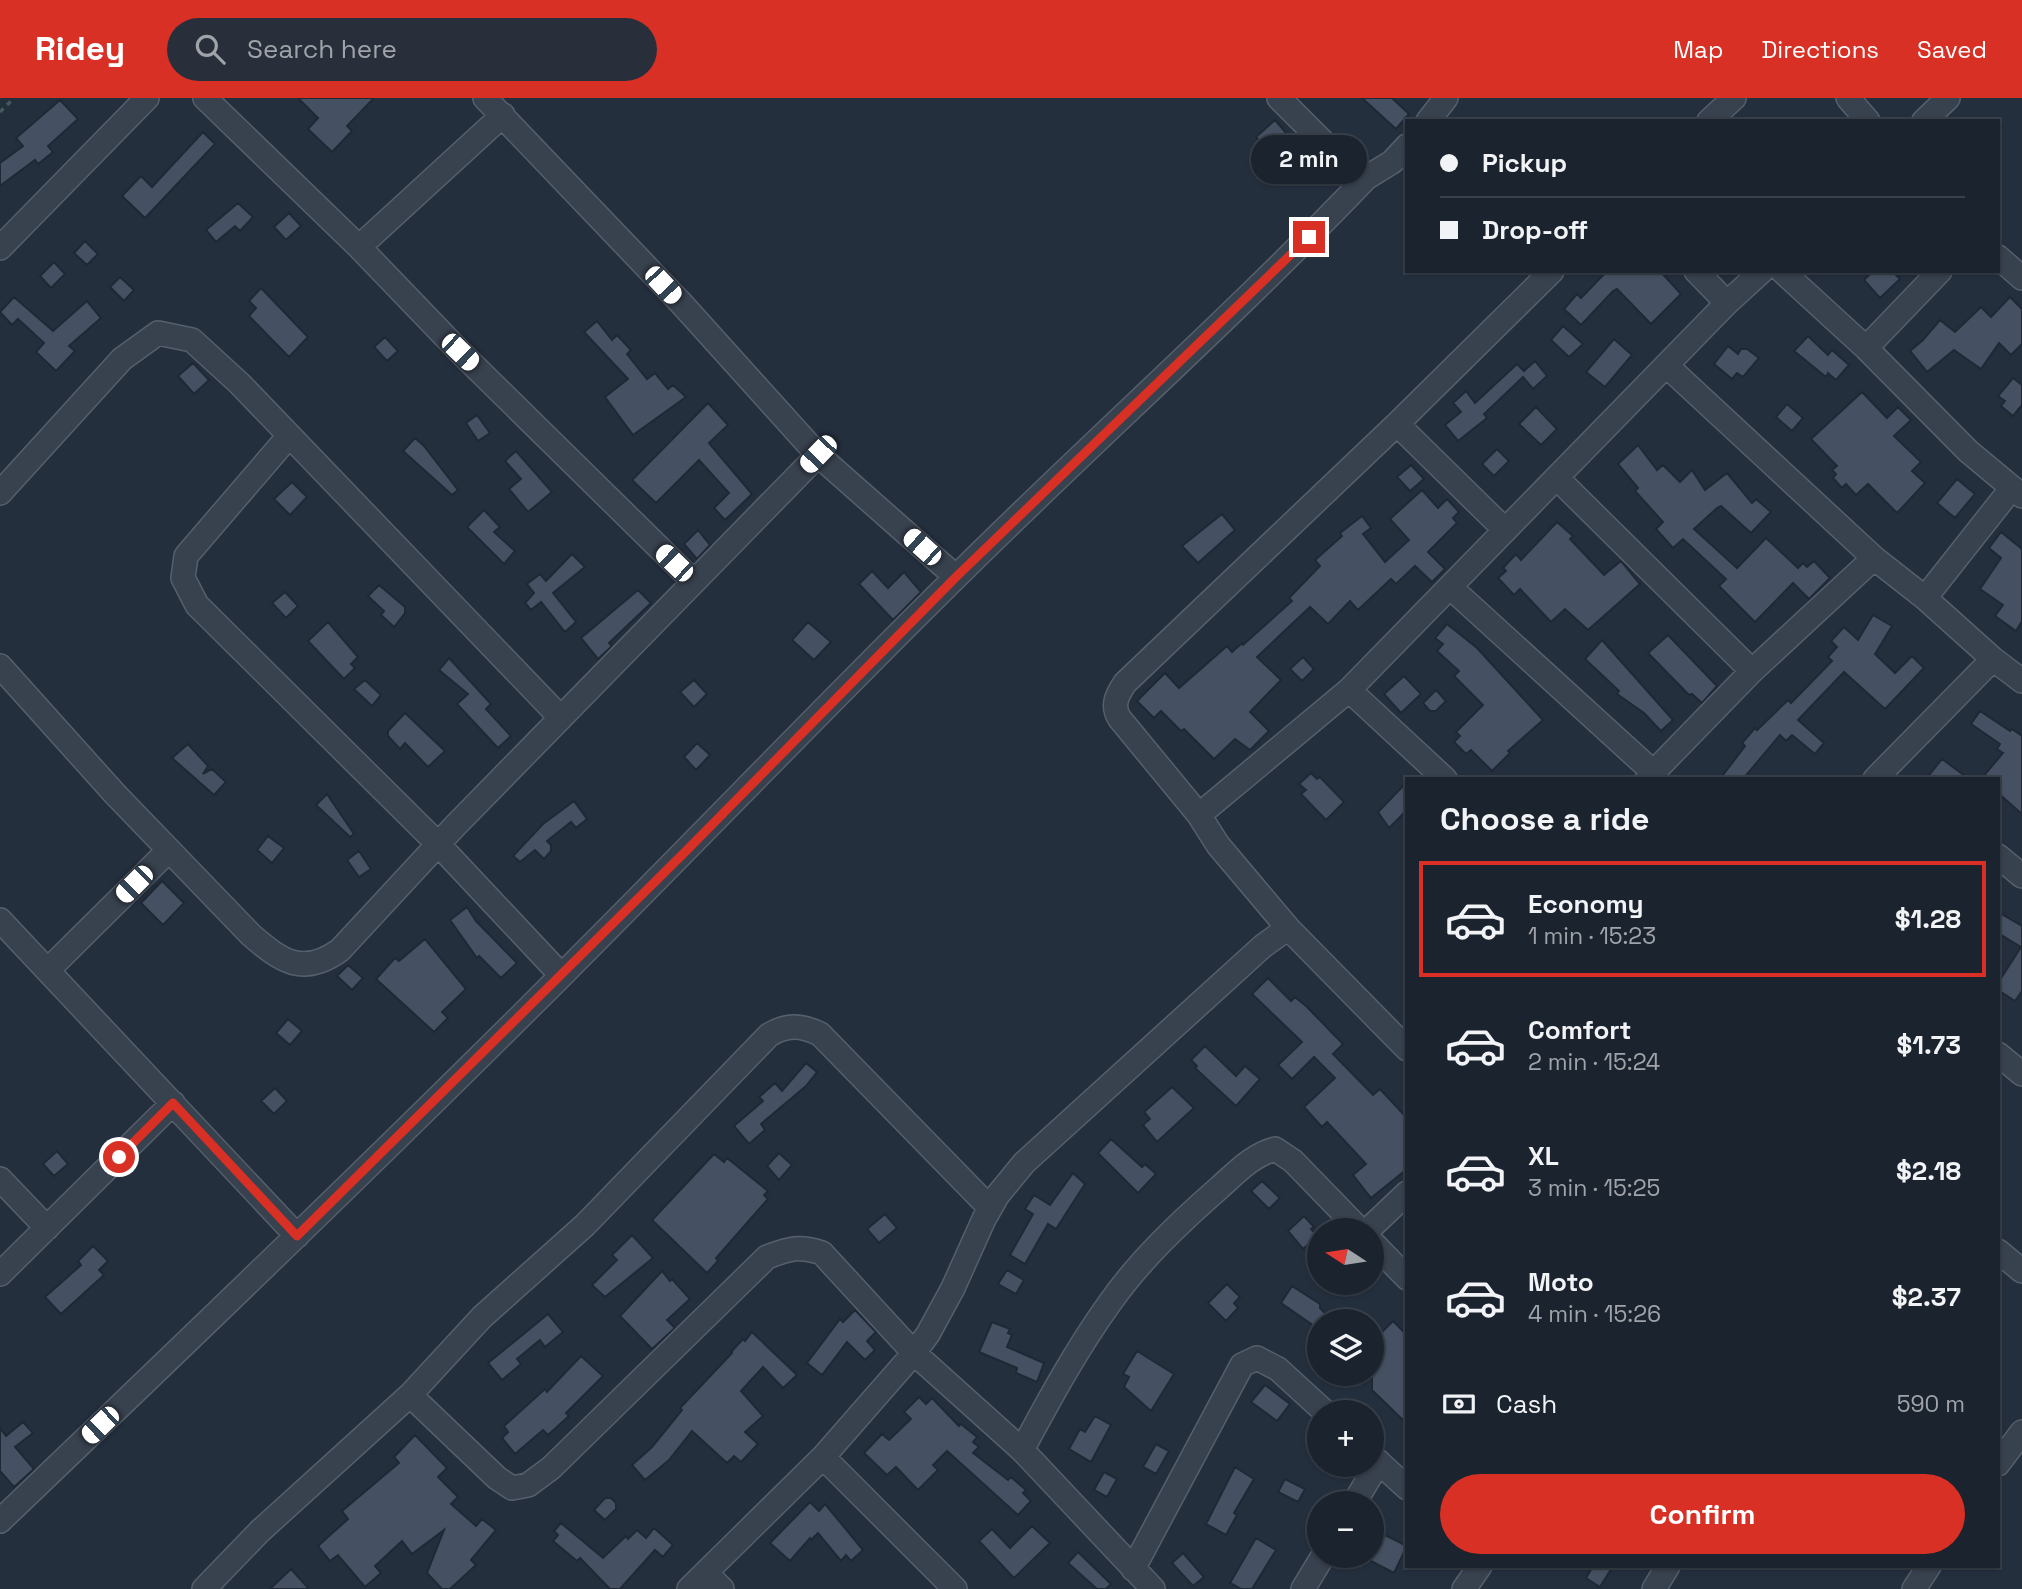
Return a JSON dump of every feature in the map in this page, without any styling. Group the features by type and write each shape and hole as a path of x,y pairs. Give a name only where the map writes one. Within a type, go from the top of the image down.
{"street":[{"path":"0,248 147,98"},
{"path":"205,98 359,247 460,352 694,582"},
{"path":"485,98 671,293 818,454 956,577"},
{"path":"1279,98 1338,157 1366,178"},
{"path":"1430,119 1446,98"},
{"path":"1711,119 1734,98"},
{"path":"1848,98 1866,119"},
{"path":"1926,119 1948,98"},
{"path":"359,247 503,115"},
{"path":"0,1521 297,1236 561,975 956,577 1290,257 1366,178 1392,162 1405,148"},
{"path":"2000,259 2022,278"},
{"path":"1405,1047 1288,928 1218,845 1199,816 1115,712 1118,693 1125,683 1397,424 1550,273"},
{"path":"1698,273 1727,303"},
{"path":"1199,816 1349,690 1504,529 1558,479 1727,303 1760,273"},
{"path":"1784,273 1866,348 1968,451 2017,493 1925,598"},
{"path":"1866,348 1938,273"},
{"path":"0,492 122,359 158,333 192,340 240,384 561,718"},
{"path":"1667,366 1874,558 2022,681"},
{"path":"1397,424 1504,529"},
{"path":"289,436 186,556 183,578 197,605 438,844 561,975"},
{"path":"0,666 115,794 251,935 274,955 293,964 325,961 340,950 438,844 818,454"},
{"path":"1558,479 1752,671"},
{"path":"1450,587 1650,775 1752,671 1874,558"},
{"path":"1889,775 1993,659"},
{"path":"1349,690 1443,777"},
{"path":"48,970 169,850"},
{"path":"2000,858 2022,876"},
{"path":"0,920 297,1236"},
{"path":"706,1584 914,1353 928,1334 953,1288 990,1208 1024,1163 1263,946 1288,928"},
{"path":"204,1589 260,1531 410,1395 482,1317 584,1225 769,1035 780,1028 804,1026 827,1041 990,1208"},
{"path":"2000,1056 2022,1073"},
{"path":"0,1274 173,1103"},
{"path":"1022,1450 1070,1363 1110,1302 1149,1254 1208,1197 1262,1152 1275,1149 1293,1161 1348,1218"},
{"path":"0,1179 47,1228"},
{"path":"1381,1218 1405,1195"},
{"path":"410,1395 497,1478 512,1488 528,1485 551,1468 767,1257 806,1247 821,1253 914,1353 1022,1450 1153,1589"},
{"path":"2000,1253 2022,1271"},
{"path":"1384,1255 1405,1277"},
{"path":"1133,1569 1242,1365 1257,1358 1278,1369 1312,1400"},
{"path":"2000,1461 2022,1432"},
{"path":"823,1457 955,1589"},
{"path":"1384,1466 1405,1486"},
{"path":"1303,1589 1316,1568"},
{"path":"1464,1589 1479,1568"},
{"path":"1654,1589 1667,1568"},
{"path":"1914,1589 1928,1568"}],"path":[{"path":"0,112 14,98"}],"building":[{"path":"298,98 374,98 347,126 352,131 332,152 308,129 318,118"},
{"path":"1362,98 1392,98 1409,114 1396,129"},
{"path":"60,100 78,119 48,146 53,152 38,164 35,160 0,186 0,163 23,146 16,138"},
{"path":"1275,120 1286,133 1284,136 1308,160 1288,180 1273,165 1277,162 1256,137"},
{"path":"203,132 215,144 145,218 122,196 141,176 152,187"},
{"path":"238,203 253,217 240,231 235,226 216,242 206,230"},
{"path":"289,213 301,226 286,240 274,227"},
{"path":"85,241 98,254 87,265 74,253"},
{"path":"54,262 65,274 51,288 40,276"},
{"path":"1605,273 1662,273 1681,294 1651,324 1617,289 1581,325 1564,309 1577,294 1581,298"},
{"path":"1871,273 1894,273 1900,279 1880,298 1864,280"},
{"path":"120,277 134,290 124,301 110,287"},
{"path":"261,288 308,337 289,357 249,316 256,308 249,301"},
{"path":"14,297 53,331 87,301 101,318 69,346 75,351 56,371 36,352 44,343 18,319 12,325 0,312"},
{"path":"2010,297 2022,309 2022,344 2011,355 1999,343 1981,369 1954,350 1927,372 1910,351 1940,320 1955,332 1981,307 1991,317"},
{"path":"597,321 612,340 617,335 631,350 627,354 647,379 655,373 668,389 673,385 686,397 633,435 605,397 628,379 584,332"},
{"path":"1563,326 1583,344 1569,357 1551,340"},
{"path":"1808,336 1828,355 1832,350 1849,365 1836,380 1828,373 1826,377 1794,351"},
{"path":"385,337 398,351 387,361 374,347"},
{"path":"1614,339 1632,355 1605,387 1586,372"},
{"path":"1728,346 1738,354 1741,349 1747,349 1759,358 1743,377 1737,373 1732,379 1714,364"},
{"path":"1535,361 1547,376 1533,389 1523,377 1484,414 1487,418 1458,441 1445,425 1461,412 1453,403 1466,391 1475,403 1517,364 1524,371"},
{"path":"193,363 209,380 194,394 178,376"},
{"path":"2013,378 2022,385 2022,405 2013,416 2001,406 2005,401 1998,396"},
{"path":"1862,392 1887,418 1898,407 1911,420 1894,436 1921,462 1912,471 1925,483 1897,513 1868,484 1856,495 1846,484 1842,488 1833,478 1836,474 1832,470 1837,466 1811,439"},
{"path":"708,403 728,425 709,443 752,494 725,520 714,508 729,493 699,460 656,503 632,480"},
{"path":"1787,404 1803,418 1792,431 1776,417"},
{"path":"1536,407 1557,429 1541,445 1519,424"},
{"path":"477,415 490,433 478,441 466,423"},
{"path":"415,438 458,490 452,495 403,451"},
{"path":"1638,445 1657,470 1663,465 1680,482 1692,470 1705,490 1727,473 1752,503 1756,499 1771,512 1751,533 1721,506 1694,529 1737,568 1766,538 1798,568 1803,563 1807,567 1814,561 1830,578 1809,599 1793,583 1755,622 1719,586 1726,579 1683,539 1673,548 1656,529 1663,522 1635,491 1638,488 1618,464"},
{"path":"1497,449 1509,461 1494,476 1482,464"},
{"path":"516,451 552,492 528,512 509,489 521,479 505,461"},
{"path":"1411,465 1424,479 1410,491 1397,477"},
{"path":"1957,479 1975,494 1955,518 1937,503"},
{"path":"292,482 307,497 290,515 274,499"},
{"path":"1422,490 1438,508 1447,499 1459,512 1453,518 1457,523 1428,552 1445,569 1432,582 1415,566 1396,584 1391,579 1358,610 1350,601 1328,624 1310,607 1257,657 1281,680 1250,712 1269,731 1250,750 1235,739 1214,759 1161,711 1154,718 1137,701 1165,673 1179,688 1227,646 1232,652 1242,643 1243,645 1292,601 1289,598 1320,566 1315,560 1342,536 1340,533 1362,516 1371,528 1363,534 1385,562 1409,540 1390,519"},
{"path":"484,510 500,527 494,532 515,551 504,564 467,527"},
{"path":"1222,514 1235,530 1198,563 1182,546"},
{"path":"1557,522 1573,536 1570,539 1604,575 1621,561 1640,584 1588,630 1565,609 1551,622 1520,589 1514,595 1498,578 1506,571 1503,568 1516,554 1521,560"},
{"path":"698,530 710,545 697,559 684,544"},
{"path":"2001,532 2022,549 2022,621 2016,631 1995,616 2003,605 1980,589 2001,558 1989,548"},
{"path":"572,554 585,567 553,593 576,622 565,632 541,602 531,610 525,603 534,593 527,584 540,574 546,581"},
{"path":"872,571 888,588 904,572 921,592 893,620 859,584"},
{"path":"379,585 405,607 405,613 394,627 381,615 384,611 368,596"},
{"path":"638,590 651,603 609,643 612,646 598,659 581,638"},
{"path":"285,592 298,606 286,618 272,603"},
{"path":"1873,615 1892,626 1875,654 1895,673 1912,656 1924,668 1885,709 1844,672 1798,720 1824,743 1815,754 1792,735 1786,741 1780,735 1745,777 1722,777 1745,746 1742,743 1755,728 1757,730 1788,700 1791,703 1832,661 1828,657 1837,647 1831,641 1844,627 1858,640"},
{"path":"328,622 358,657 351,664 355,668 344,679 308,641"},
{"path":"808,622 831,642 814,660 792,640"},
{"path":"1447,624 1477,648 1543,720 1508,751 1510,753 1492,771 1471,750 1466,754 1454,742 1460,736 1456,732 1483,705 1454,676 1459,671 1437,651 1443,644 1435,638"},
{"path":"1668,635 1717,686 1702,703 1692,694 1689,695 1648,653"},
{"path":"1602,640 1673,720 1661,731 1644,713 1617,694 1619,691 1585,659"},
{"path":"1303,657 1314,669 1302,681 1290,669"},
{"path":"449,658 491,704 486,709 511,736 498,748 457,704 468,694 439,670"},
{"path":"1404,676 1421,694 1401,713 1384,694"},
{"path":"365,680 381,695 372,706 354,689"},
{"path":"694,680 707,694 694,707 680,692"},
{"path":"1436,690 1446,701 1436,711 1430,711 1423,703"},
{"path":"1980,711 2022,736 2022,814 2000,795 2000,777 1983,777 2003,753 1997,749 2000,744 1971,724"},
{"path":"405,713 445,751 428,767 405,743 400,749 388,736 388,731"},
{"path":"697,743 710,755 696,770 684,757"},
{"path":"188,744 208,766 203,774 212,769 226,782 214,795 172,758"},
{"path":"1942,759 1966,777 1928,777"},
{"path":"1311,773 1317,779 1320,777 1344,802 1326,820 1301,794 1306,790 1299,784"},
{"path":"1405,784 1405,812 1389,828 1378,812"},
{"path":"327,794 354,834 350,837 316,805"},
{"path":"574,801 587,819 576,828 571,822 547,841 551,845 551,851 544,859 535,850 520,862 513,856 543,824"},
{"path":"268,836 284,848 272,863 257,850"},
{"path":"359,851 371,869 359,877 347,860"},
{"path":"162,881 184,903 163,925 141,903"},
{"path":"467,907 476,921 517,963 501,978 479,956 477,958 450,920"},
{"path":"2000,913 2022,926 2022,991 2015,1001 2000,991 2000,980 2021,947 2000,934"},
{"path":"425,939 466,989 442,1012 448,1018 434,1032 376,979 395,958 399,961"},
{"path":"348,965 363,978 352,990 337,976"},
{"path":"1268,978 1291,1001 1295,997 1343,1044 1333,1054 1373,1095 1380,1089 1405,1116 1405,1171 1371,1198 1353,1175 1366,1164 1327,1122 1322,1127 1304,1107 1335,1078 1314,1057 1292,1079 1278,1065 1302,1042 1252,994"},
{"path":"288,1019 302,1031 290,1045 276,1033"},
{"path":"1205,1046 1236,1076 1245,1066 1260,1079 1236,1106 1195,1068 1197,1066 1191,1060"},
{"path":"806,1063 817,1072 806,1086 761,1124 765,1130 749,1144 734,1126 763,1101 759,1097 775,1083 782,1091"},
{"path":"1172,1087 1194,1108 1157,1142 1143,1125 1150,1119 1144,1112"},
{"path":"275,1088 287,1101 274,1114 261,1101"},
{"path":"1111,1139 1142,1167 1145,1164 1156,1174 1138,1193 1098,1153"},
{"path":"57,1151 68,1164 54,1176 43,1164"},
{"path":"779,1153 792,1165 779,1180 767,1166"},
{"path":"714,1154 724,1162 727,1158 768,1191 764,1195 768,1199 716,1258 718,1261 707,1273 652,1220"},
{"path":"1073,1173 1085,1184 1056,1229 1048,1224 1025,1264 1010,1255 1033,1214 1025,1209 1034,1195 1050,1205"},
{"path":"1262,1181 1280,1198 1269,1209 1251,1191"},
{"path":"885,1214 897,1228 879,1243 867,1229"},
{"path":"1304,1216 1307,1219 1307,1246 1303,1249 1288,1231"},
{"path":"632,1235 653,1258 605,1297 592,1285 617,1260 612,1255"},
{"path":"93,1246 108,1261 99,1270 104,1275 61,1314 45,1297 81,1265 78,1261"},
{"path":"1007,1270 1024,1280 1016,1294 998,1284"},
{"path":"662,1271 690,1299 667,1320 675,1328 652,1349 620,1316"},
{"path":"1227,1284 1240,1297 1234,1303 1238,1308 1226,1321 1208,1303"},
{"path":"1292,1286 1320,1304 1321,1309 1307,1309 1307,1321 1281,1303"},
{"path":"855,1310 876,1332 867,1341 875,1350 865,1360 847,1342 822,1375 807,1363 840,1319 843,1322"},
{"path":"548,1314 563,1332 545,1347 540,1340 517,1359 521,1364 502,1380 488,1363"},
{"path":"1393,1321 1405,1333 1405,1422 1372,1390 1372,1386 1384,1386 1384,1330"},
{"path":"992,1322 1010,1329 1008,1333 1012,1335 1007,1347 1044,1363 1037,1382 1016,1373 1017,1368 979,1352"},
{"path":"752,1332 797,1375 783,1388 763,1367 741,1391 763,1416 745,1432 758,1444 741,1462 734,1456 727,1463 692,1431 669,1460 645,1480 632,1465 652,1447 682,1410 680,1408"},
{"path":"1137,1351 1174,1374 1151,1411 1124,1387 1129,1377 1123,1374"},
{"path":"581,1356 603,1376 566,1413 569,1416 548,1435 543,1430 515,1454 502,1438 508,1432 504,1426 545,1389 547,1392"},
{"path":"1265,1385 1290,1404 1277,1421 1251,1402"},
{"path":"919,1397 926,1404 932,1398 959,1426 961,1424 977,1437 973,1442 979,1447 973,1453 1008,1480 1011,1477 1026,1490 1023,1493 1031,1501 1018,1515 947,1451 933,1465 938,1470 918,1490 896,1467 887,1475 864,1453 882,1434 889,1440 911,1419 904,1412"},
{"path":"1095,1416 1111,1425 1091,1462 1069,1449 1080,1429 1085,1432"},
{"path":"23,1422 33,1433 15,1447 34,1469 14,1487 0,1471 0,1428 6,1436"},
{"path":"415,1435 447,1468 438,1477 458,1497 451,1504 476,1526 482,1519 496,1530 471,1560 476,1565 450,1589 442,1589 427,1573 444,1530 412,1554 402,1541 375,1566 381,1573 365,1587 338,1555 330,1561 318,1546 348,1519 342,1511 399,1463 394,1457"},
{"path":"1156,1444 1169,1451 1156,1474 1143,1467"},
{"path":"1235,1467 1254,1479 1234,1513 1237,1515 1226,1535 1206,1524"},
{"path":"1104,1472 1117,1479 1107,1497 1094,1490"},
{"path":"1285,1479 1305,1489 1298,1502 1278,1492"},
{"path":"605,1498 611,1498 616,1503 616,1509 605,1520 594,1510"},
{"path":"810,1502 819,1511 825,1504 863,1550 851,1561 846,1555 841,1561 818,1533 811,1540 810,1538 790,1561 770,1543"},
{"path":"561,1523 603,1558 626,1536 628,1539 637,1530 646,1538 654,1528 673,1545 663,1557 655,1550 620,1589 610,1589 580,1558 577,1561 553,1541 558,1535 554,1531"},
{"path":"1032,1526 1050,1543 1014,1578 979,1541 992,1529 1010,1548"},
{"path":"1384,1534 1405,1545 1394,1573 1384,1568"},
{"path":"1256,1538 1276,1550 1252,1589 1241,1589 1230,1583"},
{"path":"1078,1552 1111,1584 1106,1589 1097,1589 1068,1563"},
{"path":"1183,1553 1204,1577 1193,1586 1172,1563"},
{"path":"1592,1568 1612,1568 1600,1587 1586,1578"},
{"path":"291,1569 309,1589 270,1589"}],"route":[{"path":"119,1157 173,1103 297,1236 686,851 956,577 1309,237"}]}
